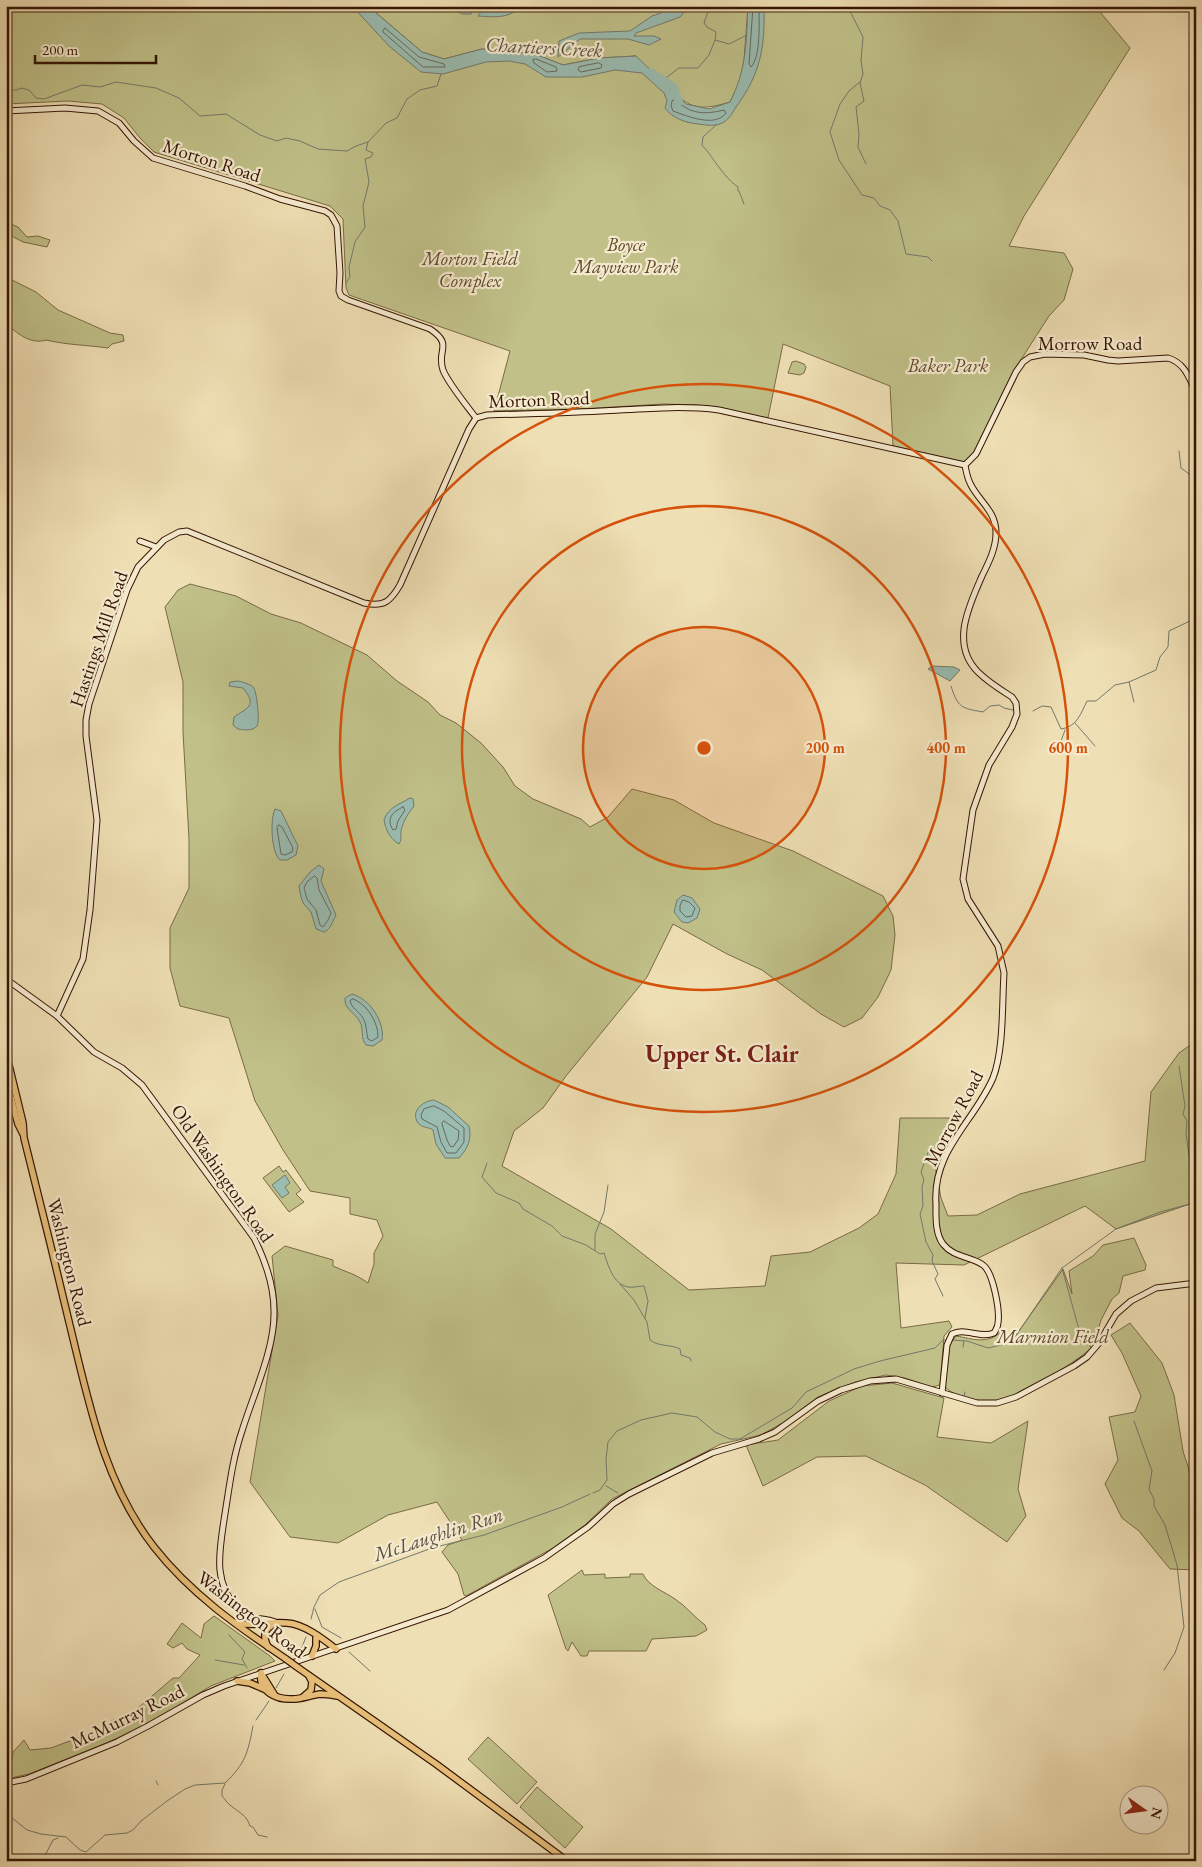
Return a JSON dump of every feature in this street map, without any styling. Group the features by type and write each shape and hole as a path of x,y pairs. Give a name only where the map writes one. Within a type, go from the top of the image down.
{"main road":[{"name":"Washington Road","path":"6,1053 23,1123 24,1138"},
{"name":"Washington Road","path":"6,1078 18,1124 24,1138 99,1440 113,1477 137,1522 163,1557 196,1593 268,1647 436,1764 567,1861"},
{"path":"233,1622 254,1625 289,1623 313,1632 336,1649"},
{"path":"268,1647 264,1637 266,1631 278,1623"},
{"path":"308,1631 316,1638 336,1649"},
{"path":"312,1656 316,1646 316,1638"},
{"path":"261,1673 260,1678 264,1689"},
{"path":"261,1673 274,1695"},
{"path":"302,1698 309,1693 312,1687 308,1674"},
{"path":"236,1681 254,1684 269,1694 289,1699 324,1694 339,1696"}],"street":[{"name":"Morton Road","path":"6,112 65,108 98,111 119,123 134,141 153,158 245,186 280,199 325,211 331,215 337,226 340,273 339,291 341,296 430,329 439,335 443,340 443,370 476,418 487,415 676,407 704,408 964,465"},
{"name":"Morrow Road","path":"942,1393 950,1336 956,1332 987,1335 994,1333 998,1323 998,1311 991,1278 985,1266 947,1249 939,1238 935,1184 949,1151 987,1090 997,1067 1004,973 1002,959 992,934 968,899 963,879 973,810 989,765 1012,727 1017,714 1016,703 1012,697 976,671 970,663 965,648 964,626 966,614 991,556 996,530 994,518 970,484 964,465 976,454 1016,372 1023,362 1030,357 1045,354 1084,355 1118,361 1168,358 1175,360 1184,368 1196,392"},
{"name":"Hastings Mill Road","path":"56,1016 83,960 90,910 97,820 86,736 86,720 90,702 132,579 138,567 164,540 179,532 194,533 364,604 381,605 392,598 400,585 461,445 476,418"},
{"path":"140,541 156,547"},
{"name":"Old Washington Road","path":"6,979 56,1016 94,1052 122,1068 142,1084 254,1238 265,1263 272,1287 274,1310 272,1335 235,1455 218,1568 227,1592 239,1611 249,1617 269,1619 278,1623"},
{"name":"McMurray Road","path":"6,1783 26,1779 117,1742 208,1692 236,1681 439,1614 550,1554 588,1527 613,1504 629,1494 712,1453 759,1439 775,1432 833,1393 870,1381 885,1379 909,1382 963,1400 985,1404 1016,1398 1087,1357 1099,1343 1113,1318 1131,1301 1156,1288 1196,1283"}],"green space":[{"name":"Boyce Mayview Park","path":"6,6 362,6 419,59 460,60 525,58 560,66 636,56 599,58 563,65 535,54 482,49 444,59 422,52 368,6 748,6 744,60 740,82 730,102 702,107 690,104 677,95 694,120 733,104 755,54 759,6 1095,6 1130,48 1024,216 1009,246 1064,253 1073,269 1064,300 1049,316 1015,369 972,456 964,462 893,446 890,386 783,344 768,418 698,405 663,404 580,409 494,411 510,351 349,295 346,288 343,219 330,206 154,152 124,118 102,104 68,101 6,104"},
{"path":"6,222 18,227 27,237 38,236 50,240 47,247 23,242 6,233"},
{"path":"6,274 10,279 36,292 58,310 110,333 123,335 124,341 112,344 108,348 46,340 35,341 24,337 6,323"},
{"path":"796,361 804,364 806,367 804,373 800,375 788,373 792,362"},
{"path":"190,584 236,596 271,614 301,623 367,655 397,681 428,702 440,715 456,723 481,743 503,767 515,786 533,799 581,819 590,827 608,817 632,789 674,800 714,823 793,851 883,896 893,916 895,935 891,970 878,997 862,1018 844,1027 821,1014 762,970 727,954 673,924 647,977 566,1076 543,1108 514,1131 502,1166 611,1229 689,1290 765,1286 771,1256 810,1252 859,1228 878,1214 896,1174 900,1118 959,1118 934,1161 941,1198 948,1216 977,1215 1020,1194 1145,1161 1151,1092 1179,1053 1196,1041 1196,1180 1190,1204 1116,1229 1085,1206 964,1265 896,1263 901,1328 949,1321 952,1327 944,1336 940,1385 932,1387 905,1378 886,1375 855,1382 818,1397 786,1421 761,1435 721,1444 612,1499 586,1524 553,1548 466,1596 464,1595 458,1574 442,1552 448,1545 462,1540 437,1502 388,1515 338,1543 290,1537 250,1482 278,1315 272,1256 285,1246 333,1260 333,1266 355,1275 368,1283 374,1264 374,1253 383,1236 377,1220 350,1214 350,1198 310,1191 283,1150 255,1101 229,1018 180,1006 170,968 170,928 189,888 189,839 183,732 183,682 165,607 178,590"},
{"path":"279,1166 283,1172 286,1170 301,1190 296,1194 304,1202 289,1212 263,1178"},
{"name":"Marmion Field","path":"1134,1238 1146,1265 1145,1270 1123,1276 1119,1293 1112,1299 1101,1320 1095,1341 1086,1335 1091,1348 1084,1354 1061,1370 1000,1400 971,1399 956,1395 945,1387 948,1347 956,1336 986,1340 1002,1331 1014,1338 1063,1269 1072,1294 1069,1271 1093,1256 1103,1245"},
{"path":"1130,1323 1162,1363 1174,1395 1183,1451 1196,1492 1196,1570 1170,1569 1139,1531 1122,1518 1105,1484 1118,1460 1109,1417 1135,1412 1141,1396 1122,1353 1111,1335"},
{"path":"892,1383 944,1398 937,1437 991,1443 1028,1421 1018,1489 1026,1516 1007,1542 925,1485 866,1456 817,1457 763,1486 746,1445 778,1440 829,1401 862,1386"},
{"path":"582,1570 584,1575 605,1574 605,1578 630,1577 630,1574 643,1574 649,1582 683,1605 705,1625 707,1630 696,1636 652,1639 646,1651 589,1651 587,1656 581,1656 572,1642 568,1651 548,1595"},
{"path":"214,1616 275,1661 211,1686 154,1720 109,1742 29,1774 6,1779 6,1763 12,1762 13,1752 24,1740 30,1750 51,1748 99,1730 113,1720 131,1714 173,1678 179,1678 200,1655 187,1649 182,1643 173,1648 167,1644 182,1623 201,1638 204,1624"},
{"path":"488,1737 537,1782 517,1804 468,1759"},
{"path":"537,1787 583,1827 565,1848 520,1807"}],"water":[{"path":"352,6 368,6 422,52 444,59 482,49 535,54 563,65 599,58 636,56 686,104 709,109 730,102 736,90 745,55 748,6 764,6 764,34 760,59 751,83 744,95 726,121 718,125 708,125 689,122 671,115 665,108 667,101 664,93 642,73 615,70 582,77 546,77 525,64 509,61 486,62 443,74 421,72 389,46"},
{"path":"442,6 475,6 471,14 463,14"},
{"path":"485,6 520,6 507,15 496,17 478,16"},
{"path":"694,6 692,10 685,11 680,17 636,33 634,36 654,36 661,39 649,45 628,39 580,39 558,57 559,41 579,33 630,31 652,16 661,13 666,7"},
{"path":"932,666 954,667 960,670 950,681 928,669"},
{"path":"238,681 250,685 254,689 257,700 258,724 253,729 238,729 233,725 234,717 247,709 250,703 250,699 243,688 229,686 230,682"},
{"path":"410,798 413,799 414,806 404,822 399,844 388,833 384,819 392,809"},
{"path":"275,809 281,811 298,846 296,855 287,860 280,860 273,843 272,828"},
{"path":"319,865 324,869 321,881 336,915 330,927 324,932 316,929 311,912 303,903 299,886 310,872"},
{"path":"683,895 692,898 700,909 697,918 688,923 682,922 674,912 677,900"},
{"path":"352,994 365,1001 379,1019 382,1040 373,1046 366,1045 364,1042 360,1022 346,1005 345,998"},
{"path":"434,1100 448,1107 469,1126 470,1135 468,1143 465,1151 459,1158 445,1158 436,1144 433,1130 423,1127 416,1119 419,1107 426,1102"},
{"path":"285,1175 290,1183 285,1187 289,1193 282,1198 272,1185"}],"waterway":[{"path":"710,6 704,23 716,32 715,40 729,44 747,35"},
{"path":"850,6 849,9 863,37 861,60 863,74 860,83 864,101 856,107 859,134 858,147 866,164"},
{"path":"663,80 679,68 698,68 709,55 715,40"},
{"name":"Chartiers Creek","path":"651,72 674,87 679,102"},
{"path":"346,283 350,277 349,267 355,242 365,227 363,206 369,182 365,159 371,157 373,153 366,150 368,142 386,123 397,118 407,99 420,90 437,86 441,74"},
{"path":"6,92 21,88 29,90 36,98 44,99 82,85 100,87 116,82 156,88 179,98 200,116 226,114 260,135 277,141 286,138 300,141 318,149 347,151 368,142"},
{"path":"860,82 849,91 840,104 830,132 839,160 862,195 874,198 880,206 890,210 898,221 906,254 928,257 932,261"},
{"path":"716,125 703,137 702,145 723,173 738,187 738,191"},
{"path":"739,191 744,204"},
{"path":"1179,451 1181,468 1196,479"},
{"path":"1134,702 1129,682 1156,670 1160,657 1168,647 1169,631 1190,621 1196,610"},
{"path":"1033,711 1042,706 1051,707 1061,729 1066,728 1078,719 1087,701 1096,701 1115,685 1129,682"},
{"path":"951,686 958,703 965,708 983,712 990,706 999,705 1013,710"},
{"path":"1075,723 1095,746"},
{"path":"1061,741 1065,730"},
{"path":"1179,1066 1185,1106 1183,1114 1187,1121 1186,1134 1193,1184 1190,1204"},
{"path":"929,1150 921,1172 924,1180 922,1187 923,1206 920,1214 926,1242 933,1255 932,1261 938,1274 935,1279 943,1296"},
{"path":"487,1163 482,1177 496,1193 519,1203 523,1209 552,1226 562,1236 586,1245 600,1254 604,1253 607,1263 618,1282 630,1287 644,1286 648,1301 645,1318"},
{"path":"595,1250 595,1234 604,1212 608,1185"},
{"name":"McLaughlin Run","path":"952,1340 967,1341 988,1348 1001,1345 1015,1337 1062,1268 1116,1229 1160,1212 1196,1204"},
{"path":"1062,1268 1080,1333 1085,1338"},
{"path":"620,1284 634,1300 647,1322 650,1340 657,1344 680,1349 681,1355 690,1358 691,1361"},
{"name":"McLaughlin Run","path":"593,1493 600,1490 607,1480 606,1459 608,1442 617,1431 641,1420 672,1413 697,1417 715,1432 730,1439 740,1439 792,1408 806,1392 854,1369 935,1348 943,1340 948,1340"},
{"name":"McLaughlin Run","path":"963,1347 964,1341"},
{"path":"964,1397 965,1392"},
{"path":"1134,1421 1152,1471 1149,1489 1154,1499 1154,1506 1165,1525 1177,1565 1184,1627 1175,1653 1164,1670"},
{"path":"606,1486 618,1493"},
{"name":"McLaughlin Run","path":"311,1619 320,1595 339,1582 432,1548 484,1535 562,1507 590,1494"},
{"path":"315,1609 322,1627 341,1638"},
{"path":"229,1635 245,1652 242,1659 247,1668"},
{"name":"McLaughlin Run","path":"300,1652 306,1637"},
{"path":"349,1652 370,1671"},
{"path":"215,1660 244,1665"},
{"name":"McLaughlin Run","path":"276,1688 284,1674"},
{"name":"McLaughlin Run","path":"256,1720 269,1701"},
{"name":"McLaughlin Run","path":"6,1813 27,1830 66,1837 80,1850 86,1852 105,1835 127,1833 133,1830 141,1821 185,1789 195,1785 225,1783 245,1758 253,1726"},
{"path":"156,1781 158,1785"},
{"path":"225,1784 222,1796 244,1816 258,1835 267,1837"},
{"path":"42,1861 53,1840 58,1838"}],"district":[{"name":"Upper St. Clair","path":"722,1054"}],"park label":[{"name":"Morton Field Complex","path":"470,269"},
{"name":"Baker Park","path":"948,365"}]}
